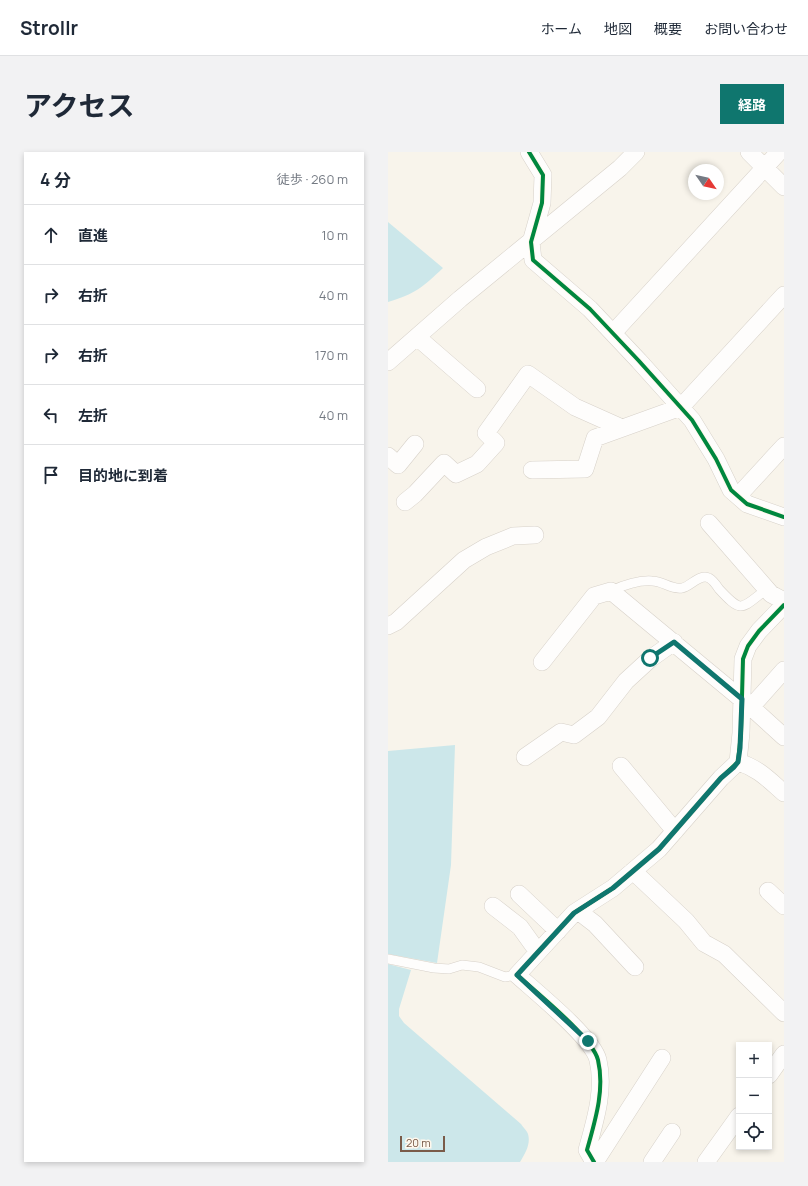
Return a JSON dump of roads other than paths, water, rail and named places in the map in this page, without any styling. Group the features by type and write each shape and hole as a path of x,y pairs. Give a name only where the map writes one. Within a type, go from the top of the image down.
{"street":[{"path":"529,152 543,175 542,203 530,242 533,260 590,309 681,407 692,420 716,459 731,490 747,504 784,517"},
{"path":"388,362 460,299 620,168 636,152"},
{"path":"749,152 784,187"},
{"path":"613,333 779,152"},
{"path":"532,470 585,469 595,438 681,407 784,296"},
{"path":"417,337 477,388"},
{"path":"405,502 416,494 444,463 456,474 477,464 496,443 486,434 528,374 575,407 622,428"},
{"path":"388,456 398,465 415,444"},
{"path":"738,496 784,446"},
{"path":"708,523 771,594 784,601"},
{"path":"388,626 396,622 464,560 480,550 512,536 535,535"},
{"path":"542,662 558,653 594,596 611,590 746,703 784,737"},
{"path":"662,1058 594,1162 587,1150 598,1107 601,1079 598,1059 588,1041 517,975 574,913 613,888 659,849 721,778 738,762 746,703 743,659 748,646 759,631 784,605"},
{"path":"525,757 561,732 574,735 598,717 626,680 650,658 674,642"},
{"path":"746,703 784,670"},
{"path":"738,762 751,766 763,774 784,793"},
{"path":"621,766 675,831"},
{"path":"633,871 686,921 704,943 724,954 784,1013"},
{"path":"768,892 784,906"},
{"path":"518,894 558,931"},
{"path":"493,906 520,927 538,952"},
{"path":"578,911 595,924 635,967"},
{"path":"772,1071 784,1054"},
{"path":"710,1161 736,1121"},
{"path":"652,1162 672,1132"}],"lane":[{"path":"611,590 627,584 653,581 670,588 680,589 689,586 704,577 709,578 732,603 738,607 744,607 767,589"},
{"path":"388,959 434,968 449,969 462,965 479,967 505,977 517,975"}],"water":[{"path":"388,222 443,268 412,293 388,302"},
{"path":"455,745 451,865 437,963 388,954 388,751"},
{"path":"388,964 411,970 399,1009 399,1016 404,1023 521,1124 527,1132 529,1141 526,1152 520,1162 388,1162"}]}
